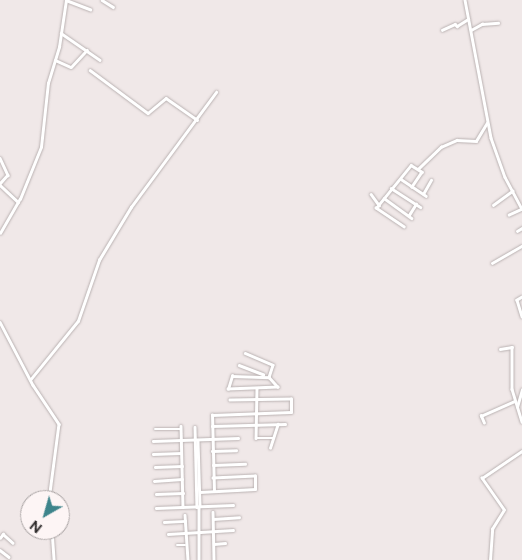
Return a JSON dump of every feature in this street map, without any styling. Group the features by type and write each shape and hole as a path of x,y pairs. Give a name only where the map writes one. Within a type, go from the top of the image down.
{"street":[{"path":"0,233 18,202 41,147 48,83 61,33 66,0 90,9"},
{"path":"102,0 113,7"},
{"path":"465,0 488,123 497,157 522,209 509,215"},
{"path":"442,30 455,24 457,26 469,18"},
{"path":"471,30 482,24 498,23"},
{"path":"61,33 100,60"},
{"path":"55,60 71,67 87,50"},
{"path":"90,70 148,113 166,98 197,120"},
{"path":"30,380 78,321 99,260 130,207 197,120 216,92"},
{"path":"418,170 441,147 457,140 476,140 488,123"},
{"path":"0,158 8,175 0,184 18,202"},
{"path":"404,227 376,208 411,165 422,172 412,187"},
{"path":"401,179 424,195 431,180"},
{"path":"391,188 420,207"},
{"path":"493,205 512,191"},
{"path":"371,194 379,204"},
{"path":"384,198 412,218"},
{"path":"408,215 416,204"},
{"path":"517,231 522,228"},
{"path":"492,263 522,246"},
{"path":"522,297 516,300 522,316"},
{"path":"0,322 30,380 59,424 50,490"},
{"path":"500,349 512,347 514,401 522,422"},
{"path":"244,353 273,365 269,377"},
{"path":"239,365 264,375 269,377 278,387 228,389 232,376 264,375"},
{"path":"257,388 256,438 273,438"},
{"path":"517,407 522,390"},
{"path":"214,491 212,415 291,412 291,399 230,400"},
{"path":"484,423 481,416 514,401"},
{"path":"270,448 278,424"},
{"path":"212,426 285,424"},
{"path":"155,429 180,427 183,507"},
{"path":"194,428 200,492 199,507"},
{"path":"153,441 238,438"},
{"path":"196,440 199,560"},
{"path":"212,452 236,450"},
{"path":"490,560 492,529 504,510 482,478 522,451"},
{"path":"153,454 181,453"},
{"path":"213,465 245,464"},
{"path":"155,467 182,466"},
{"path":"200,492 255,489 255,476 213,478"},
{"path":"154,481 182,479"},
{"path":"156,494 183,493"},
{"path":"156,508 233,505"},
{"path":"213,512 214,560"},
{"path":"185,515 185,545 188,560"},
{"path":"213,519 239,517"},
{"path":"164,522 185,521"},
{"path":"168,534 233,530"},
{"path":"0,538 2,534 13,543"},
{"path":"53,540 54,560"},
{"path":"214,544 225,544"},
{"path":"177,545 185,545"},
{"path":"1,552 9,557"}]}
